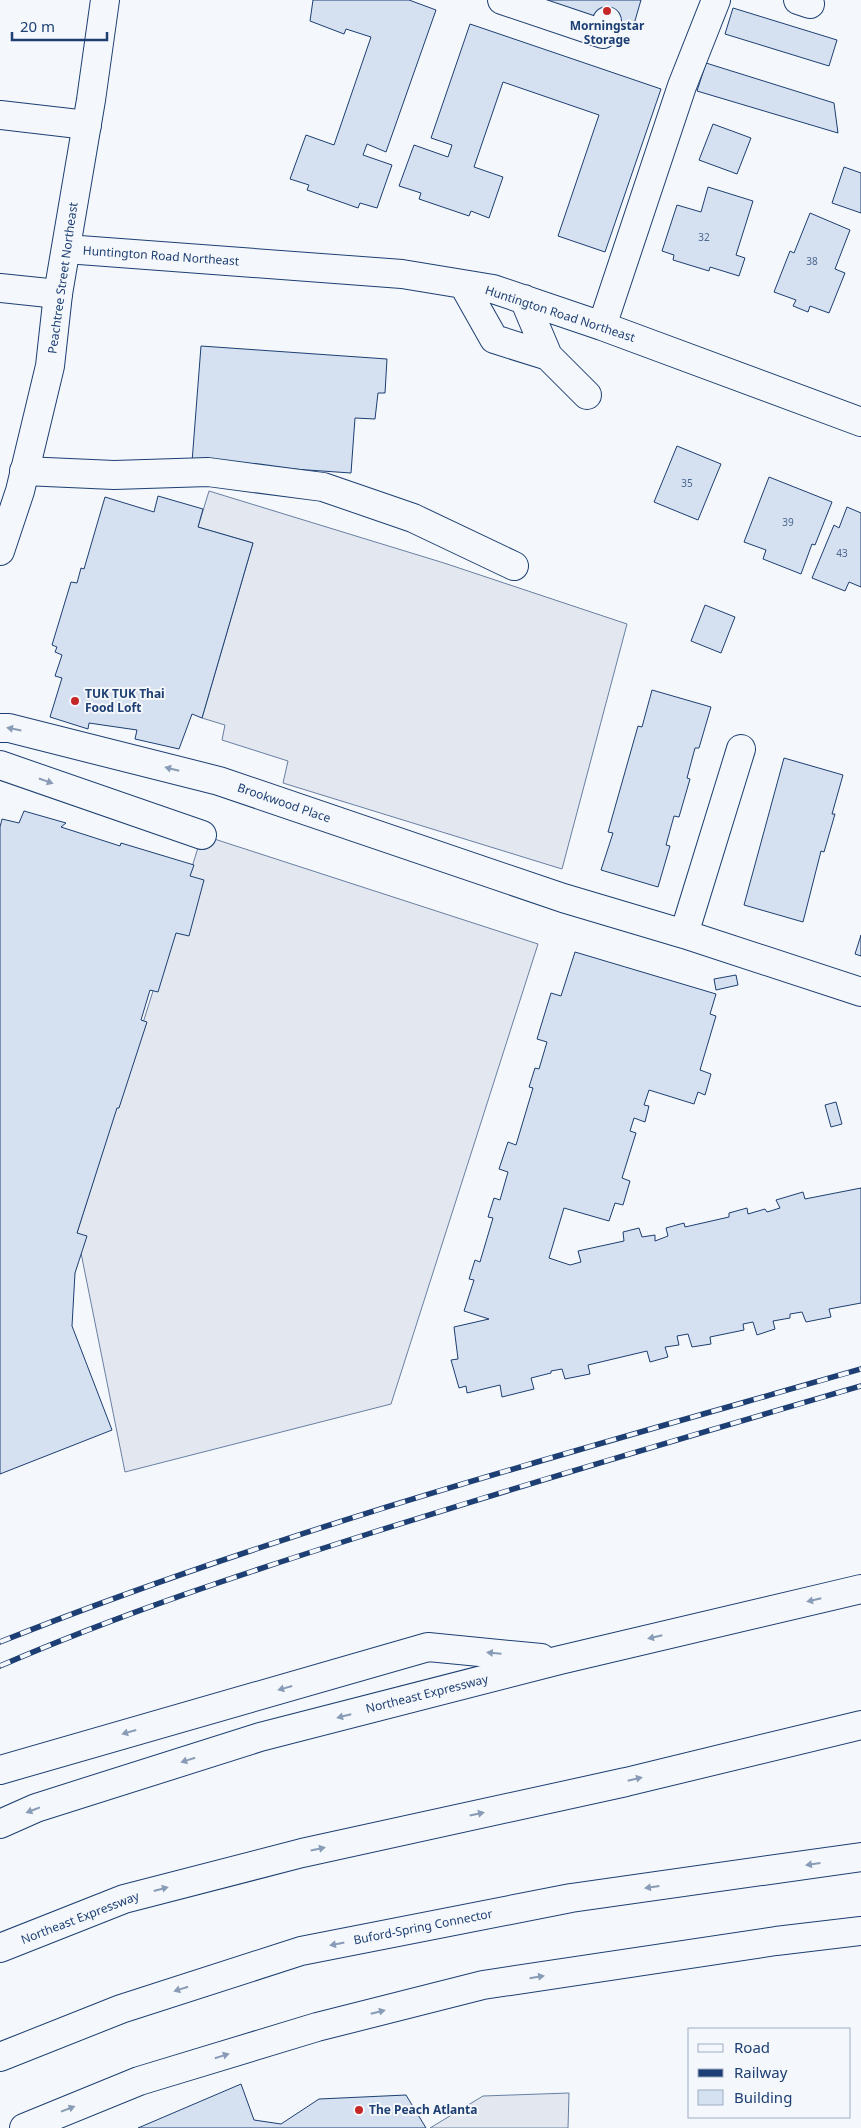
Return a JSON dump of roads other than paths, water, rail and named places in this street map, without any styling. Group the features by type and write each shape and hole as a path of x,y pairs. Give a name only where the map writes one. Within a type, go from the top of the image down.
{"main road":[{"name":"Peachtree Street Northeast","path":"0,551 6,514 24,471 50,366 58,294 105,0"},
{"path":"502,0 603,34 607,22"},
{"path":"602,326 682,86 716,0"},
{"path":"0,115 86,124"},
{"name":"Huntington Road Northeast","path":"66,249 402,274 493,289 602,326 861,422"},
{"path":"463,284 494,339 548,356"},
{"path":"0,288 58,294"},
{"path":"524,299 548,356 587,394"},
{"path":"24,471 114,475 208,472 323,487 413,518 514,566"},
{"name":"Brookwood Place","path":"0,728 9,728 219,781 563,898 684,934 861,992"},
{"path":"684,934 741,749"},
{"path":"0,765 202,834"},
{"name":"Northeast Expressway","path":"0,1824 36,1808 260,1737 560,1660 861,1589"},
{"path":"0,1770 428,1647 560,1660"},
{"name":"Northeast Expressway","path":"0,1948 124,1899 302,1853 626,1782 861,1725"},
{"name":"Buford-Spring Connector","path":"0,2057 121,2009 302,1951 571,1898 861,1857"},
{"path":"24,2128 139,2081 317,2027 483,1985 776,1941 861,1931"}],"railway":[{"path":"0,1642 212,1564 319,1528 535,1462 861,1369"},
{"path":"0,1666 136,1612 275,1564 553,1477 861,1386"}],"place":[{"name":"Morningstar Storage","path":"607,11"},
{"name":"TUK TUK Thai Food Loft","path":"75,701"},
{"name":"The Peach Atlanta","path":"359,2110"}]}
